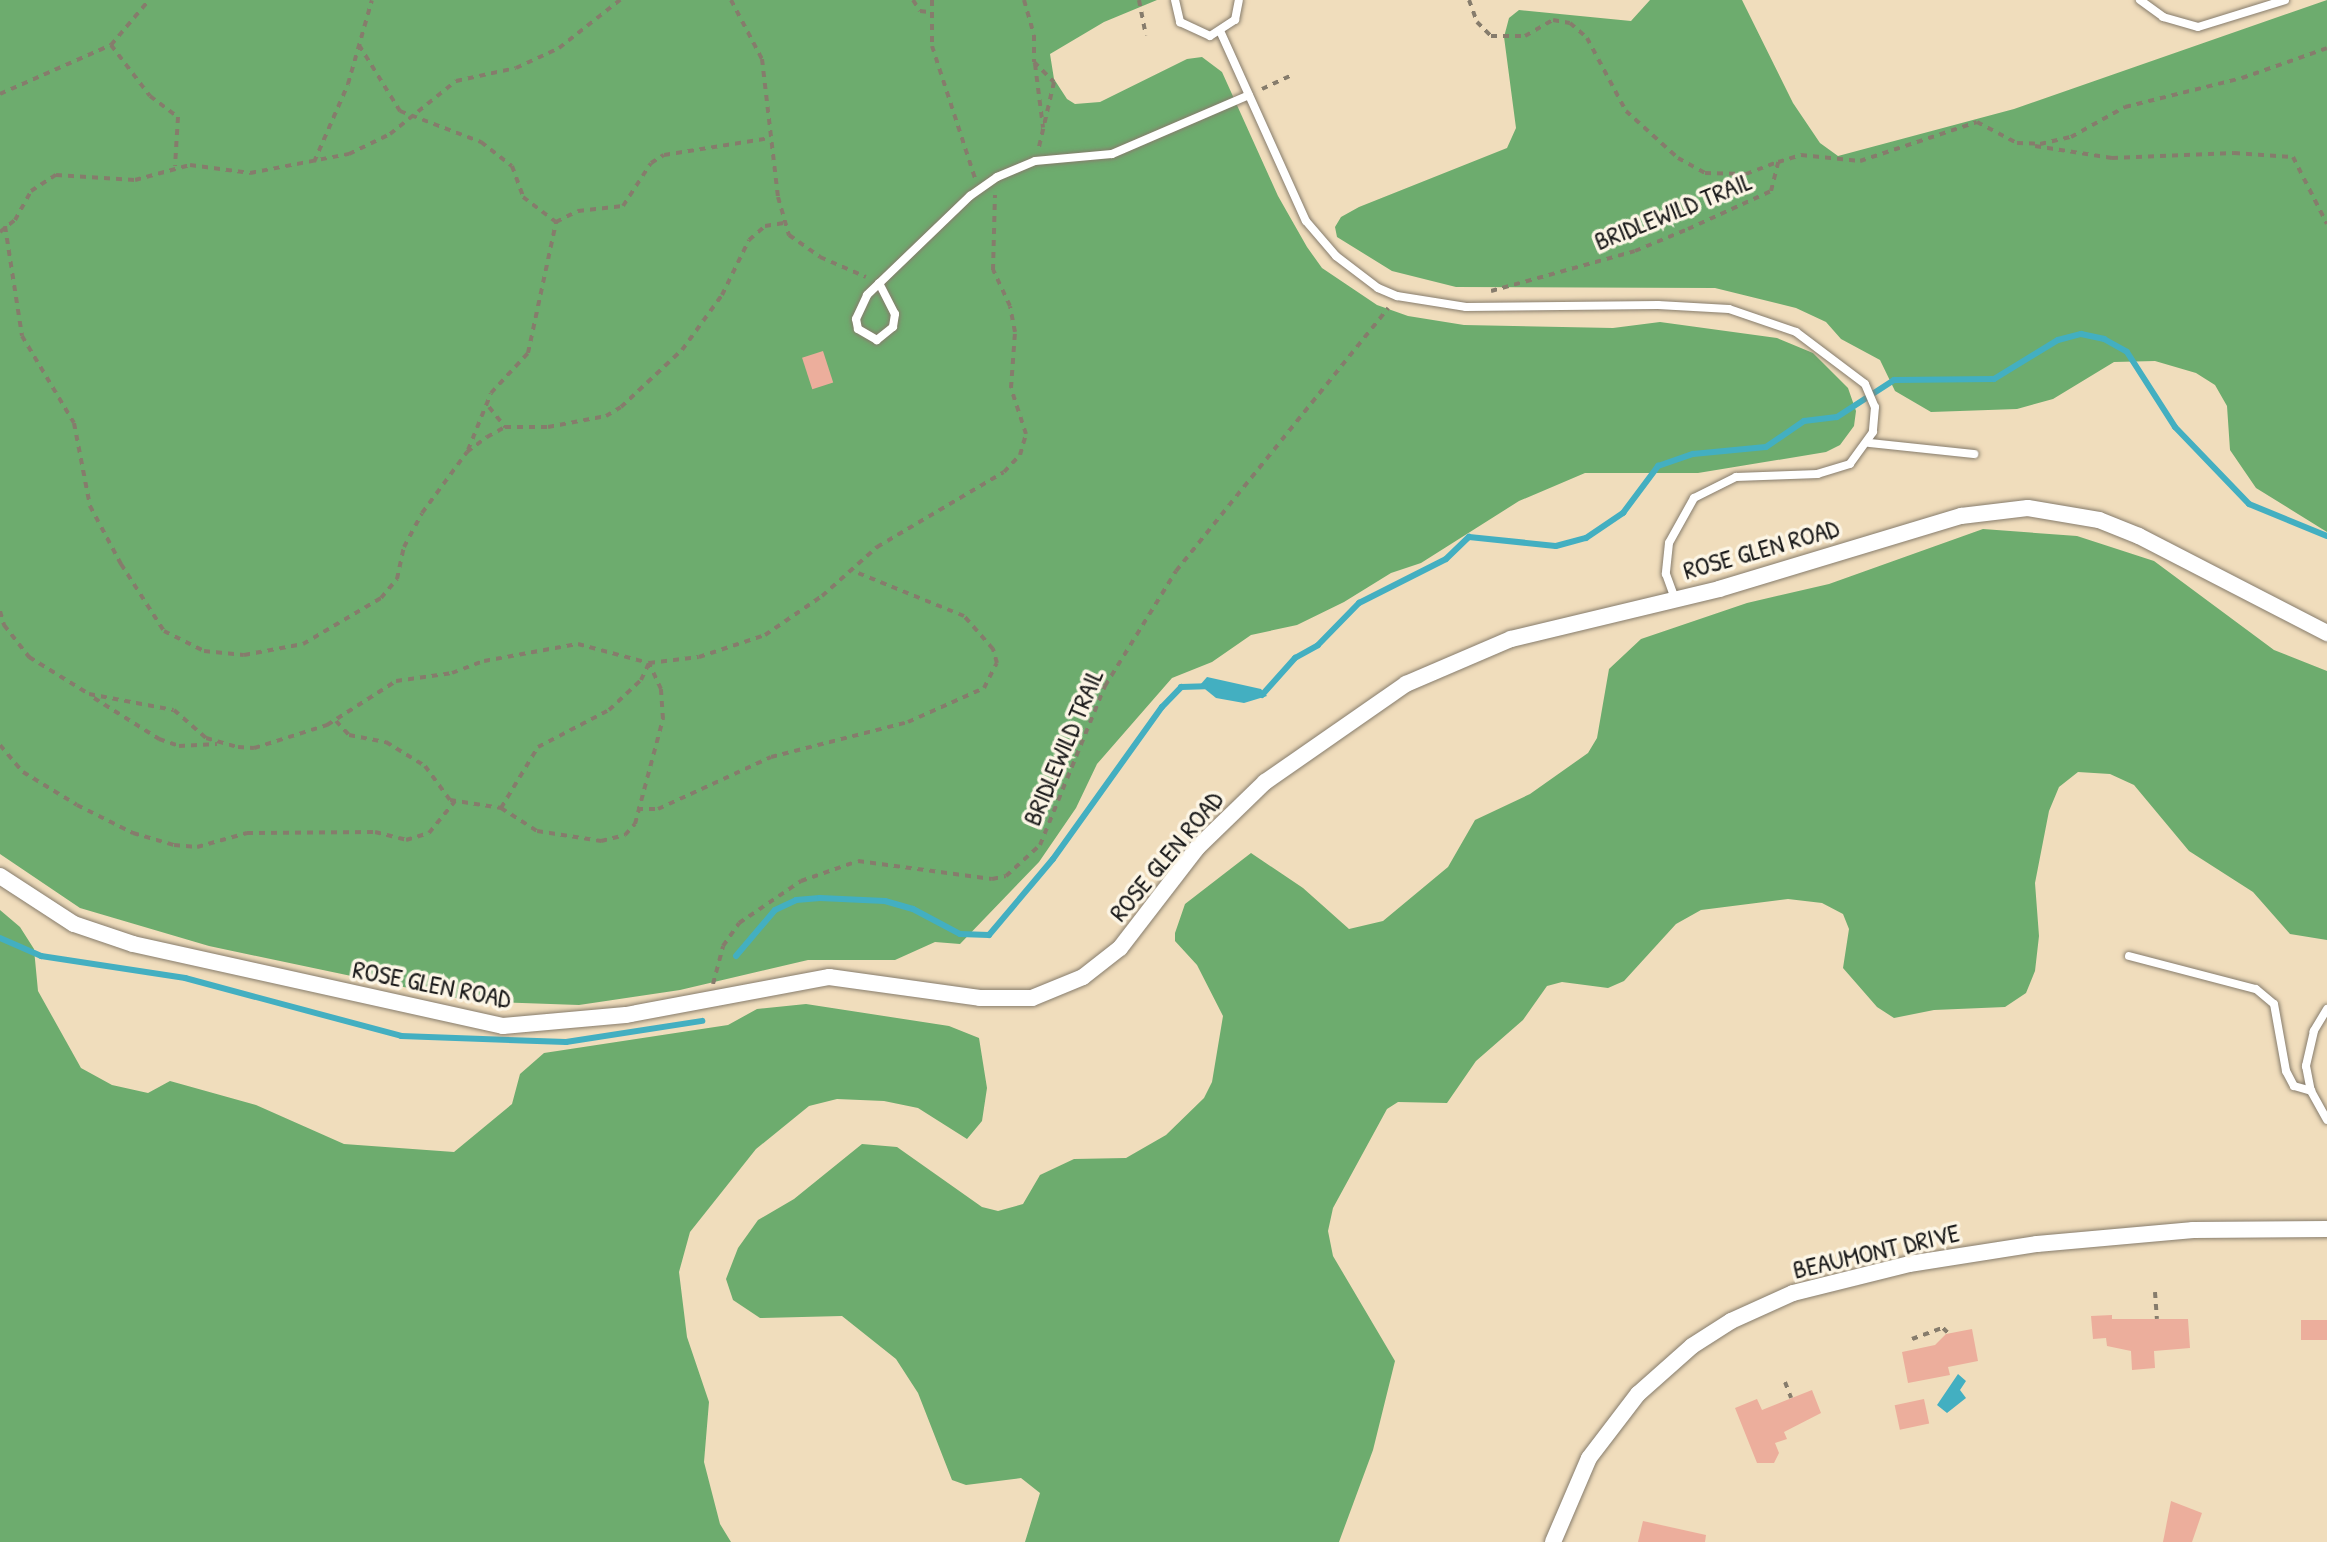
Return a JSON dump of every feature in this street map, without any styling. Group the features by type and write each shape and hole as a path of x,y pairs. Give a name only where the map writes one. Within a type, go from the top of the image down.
{"street":[{"name":"ROSE GLEN ROAD","path":"0,876 45,909 112,937 464,1019 543,1025 829,977 1005,1000 1055,991 1120,948 1197,848 1265,782 1393,692 1439,666 1511,639 1675,599 1961,516 2028,508 2084,516 2139,536 2327,633"},
{"name":"BEAUMONT DRIVE","path":"1553,1542 1589,1458 1638,1394 1692,1346 1731,1321 1793,1293 1909,1264 2037,1244 2209,1229 2327,1229"}],"lane":[{"path":"1175,0 1175,12 1188,30 1210,36 1221,33 1235,20 1239,0"},
{"path":"2140,0 2163,17 2198,27 2285,0"},
{"path":"1221,33 1313,231 1357,275 1397,296 1466,307 1658,305 1729,309 1796,332 1865,384 1875,407 1869,443 1836,470 1736,477 1694,498 1669,543 1666,574 1675,599"},
{"path":"879,283 895,314 893,327 877,340 866,338 856,319 867,295 879,283 976,192 997,177 1035,161 1112,154 1249,95"},
{"path":"1869,443 1974,454"},
{"path":"2129,956 2256,989 2274,1004 2286,1071 2294,1086 2311,1091"},
{"path":"2327,1009 2309,1049 2311,1091 2327,1120"}],"path":[{"path":"0,94 111,45 149,0"},
{"path":"314,162 326,142 372,0"},
{"path":"0,232 15,220 31,191 56,175 135,180 175,167 250,173 349,154 390,134 456,81 505,72 559,48 620,0"},
{"path":"731,0 762,59 770,138 784,223 801,246 879,283"},
{"path":"913,0 920,11 929,12"},
{"path":"932,0 929,12 938,69 966,139 976,192"},
{"path":"1024,0 1034,35 1034,62 1043,131"},
{"path":"1139,0 1146,35"},
{"path":"1469,0 1477,22 1491,36 1525,36 1553,20 1570,23 1587,38 1626,111 1669,151 1705,173 1746,174 1778,162"},
{"path":"111,45 150,96 178,117 175,167"},
{"path":"359,45 392,100 409,118 481,142 512,166 523,197 556,222"},
{"path":"2017,143 2071,137 2125,107 2242,78 2327,48"},
{"path":"1034,62 1054,82 1035,161"},
{"path":"1249,95 1292,75"},
{"name":"BRIDLEWILD TRAIL","path":"1466,307 1472,299 1500,288 1635,251 1755,199 1776,185 1778,162 1817,154 1860,161 1977,122 2017,143 2112,158 2234,153 2293,157 2327,224"},
{"path":"556,222 578,211 623,206 651,163 664,155 770,138"},
{"path":"0,611 4,625 29,657 159,739 179,746 219,744 254,748 336,721 396,681 452,673 511,655 578,644 649,663 699,657 765,635 853,571 877,547 1004,472 1020,455 1025,419 1011,388 1015,332 1010,306 993,270 997,177"},
{"path":"5,226 22,336 74,423 90,506 146,607 164,631 181,642 223,654 276,651 303,644 381,598 397,579 410,531 467,452 498,384 528,353 556,222"},
{"path":"467,452 505,427 548,427 606,416 621,407 682,350 722,295 749,240 765,226 784,223"},
{"name":"BRIDLEWILD TRAIL","path":"710,998 723,946 739,923 801,881 858,861 992,879 1006,876 1040,845 1105,686 1176,571 1397,296"},
{"path":"488,405 491,415 505,427"},
{"path":"637,809 658,809 771,757 908,722 984,688 997,663 993,649 964,616 853,571"},
{"path":"501,808 538,747 609,710 641,680 649,663"},
{"path":"336,721 349,735 386,742 425,766 455,801 501,808 537,831 601,841 625,835 637,809 663,719 661,689 649,663"},
{"path":"89,694 174,710 219,744"},
{"path":"0,745 23,772 77,805 133,833 174,845 197,847 247,833 375,832 406,840 429,833 455,801"},
{"path":"2155,1292 2157,1319"},
{"path":"1912,1339 1943,1328 1948,1333"},
{"path":"1785,1382 1791,1398"}],"green space":[{"path":"0,0 1157,0 1104,22 1050,54 1054,79 1067,99 1075,104 1100,102 1187,59 1202,57 1222,72 1278,196 1307,247 1322,268 1377,305 1408,316 1464,325 1613,328 1660,322 1777,338 1813,353 1848,388 1856,411 1854,426 1840,445 1826,452 1698,473 1585,473 1519,501 1421,563 1391,573 1344,602 1297,625 1251,635 1212,662 1172,678 1097,764 1076,808 1039,862 960,944 935,942 895,960 808,960 680,990 579,1005 470,1001 209,946 80,908 0,854"},
{"path":"1650,0 1742,0 1793,103 1820,143 1838,156 2014,109 2327,0 2327,532 2256,488 2230,450 2227,406 2215,385 2196,373 2155,361 2114,362 2053,399 2017,409 1931,412 1895,391 1880,360 1841,339 1826,322 1796,308 1715,288 1456,287 1392,271 1337,237 1335,227 1341,217 1359,207 1507,148 1516,128 1504,37 1509,18 1519,10 1631,21"},
{"path":"1983,529 2077,536 2154,561 2274,650 2327,671 2327,940 2290,934 2253,892 2189,851 2134,785 2110,774 2078,772 2059,787 2049,811 2035,883 2039,936 2035,971 2026,993 2005,1007 1934,1010 1894,1018 1877,1007 1843,968 1849,929 1843,914 1822,903 1788,899 1701,910 1676,924 1624,981 1608,988 1562,982 1547,986 1523,1020 1476,1061 1447,1103 1398,1102 1387,1109 1333,1208 1328,1231 1333,1256 1395,1361 1373,1450 1339,1542 1025,1542 1040,1493 1021,1478 966,1485 952,1480 918,1393 896,1359 842,1316 760,1318 733,1300 726,1279 738,1248 758,1220 794,1199 862,1144 897,1147 982,1207 998,1211 1023,1204 1040,1175 1074,1159 1126,1158 1166,1135 1204,1098 1212,1082 1223,1016 1197,965 1175,941 1175,933 1185,904 1251,853 1303,888 1349,929 1383,921 1448,867 1475,820 1530,794 1588,753 1597,738 1609,669 1641,639 1747,603 1829,584"},
{"path":"0,910 20,927 34,949 38,991 81,1068 112,1085 148,1093 170,1081 256,1105 344,1144 454,1152 512,1104 520,1074 544,1053 728,1025 757,1009 806,1004 949,1026 979,1038 987,1088 982,1121 967,1139 918,1108 884,1101 837,1099 809,1106 756,1149 690,1232 679,1272 687,1337 709,1402 704,1462 720,1524 731,1542 0,1542"}],"water":[{"path":"1207,677 1261,689 1267,696 1244,703 1216,698 1200,685"},
{"path":"1958,1374 1966,1381 1960,1390 1966,1398 1947,1413 1937,1405"}],"building":[{"path":"823,351 833,382 812,389 802,358"},
{"path":"2112,1315 2112,1319 2188,1319 2190,1348 2154,1351 2155,1368 2132,1370 2131,1351 2107,1346 2106,1338 2093,1339 2091,1316"},
{"path":"2301,1320 2327,1320 2327,1340 2301,1340"},
{"path":"1972,1329 1978,1361 1948,1367 1950,1375 1908,1383 1902,1352 1935,1345 1946,1334"},
{"path":"1812,1390 1821,1413 1784,1432 1787,1439 1775,1443 1779,1453 1774,1463 1757,1463 1735,1408 1757,1399 1762,1410"},
{"path":"1924,1399 1929,1423 1900,1430 1895,1405"},
{"path":"2171,1501 2202,1513 2192,1542 2163,1542"},
{"path":"1643,1521 1706,1535 1705,1542 1638,1542"}],"waterway":[{"path":"1262,695 1295,658 1318,645 1359,603 1446,559 1469,537 1556,546 1586,538 1623,513 1658,466 1693,454 1766,447 1804,421 1837,417 1894,380 1994,379 2058,340 2081,334 2104,339 2127,352 2175,427 2249,504 2327,536"},
{"path":"736,956 775,910 796,900 820,898 885,901 913,909 960,934 989,935 1053,859 1162,707 1181,687 1205,686"},
{"path":"0,938 41,956 185,978 401,1036 566,1042 702,1021"}]}
